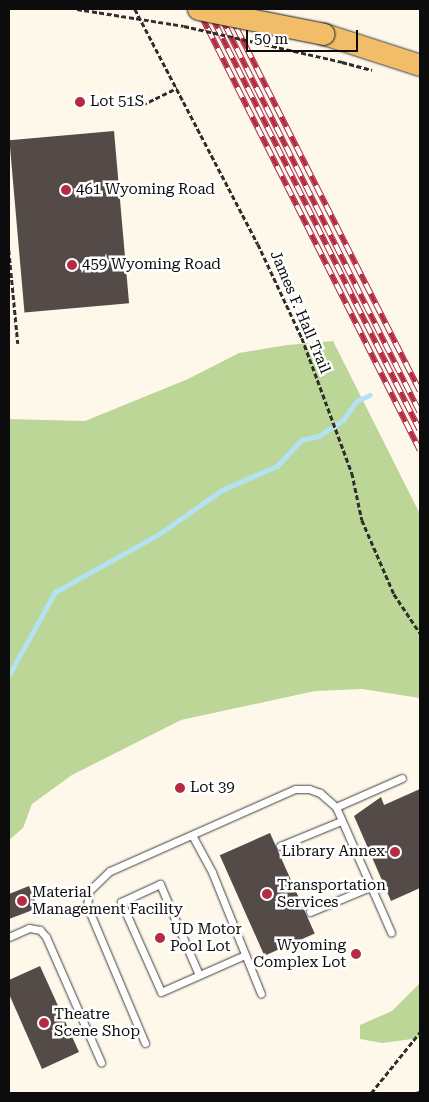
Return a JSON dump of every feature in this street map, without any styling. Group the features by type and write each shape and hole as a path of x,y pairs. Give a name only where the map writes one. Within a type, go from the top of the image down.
{"main road":[{"path":"198,9 324,34 420,65"}],"lane":[{"path":"336,807 402,778"},
{"path":"145,1043 90,918 87,906 90,892 110,871 295,789 320,793 336,807 391,932"},
{"path":"280,846 341,821"},
{"path":"192,835 212,872 261,994"},
{"path":"199,975 160,884 122,902 161,992 246,955"},
{"path":"310,912 370,887"},
{"path":"9,937 29,928 40,930 46,937 101,1062"}],"path":[{"path":"77,9 184,26 342,62"},
{"name":"James F. Hall Trail","path":"135,9 258,244 302,338 352,473 362,520 394,594 420,633"},
{"path":"142,105 177,88"},
{"path":"9,250 18,344"},
{"path":"371,1093 420,1032"},
{"path":"416,1093 420,1092"}],"green space":[{"path":"333,341 420,514 420,698 362,689 315,691 181,720 72,775 32,804 23,828 9,840 9,419 85,421 188,379 239,353 287,345"},
{"path":"420,983 420,1038 382,1043 360,1039 360,1025 392,1011"}],"building":[{"path":"114,131 129,303 24,312 9,140"},
{"name":"Library Annex","path":"420,789 420,888 391,901 354,816 381,797 384,805"},
{"name":"Transportation Services","path":"270,833 315,933 264,956 220,855"},
{"name":"Material Management Facility","path":"29,886 38,908 9,919 9,894"},
{"name":"Theatre Scene Shop","path":"40,966 79,1052 42,1069 9,994 9,980"}],"waterway":[{"path":"9,675 55,592 159,534 222,490 277,466 301,440 319,436 343,420 357,401 370,395"}],"railway":[{"path":"198,9 420,450"},
{"path":"208,9 420,430"},
{"path":"217,9 420,412"},
{"path":"227,9 420,391"}],"place":[{"name":"Lot 51S","path":"80,102"},
{"name":"461 Wyoming Road","path":"66,190"},
{"name":"459 Wyoming Road","path":"72,265"},
{"name":"Lot 39","path":"180,788"},
{"name":"Library Annex","path":"395,852"},
{"name":"Transportation Services","path":"267,894"},
{"name":"Material Management Facility","path":"22,901"},
{"name":"UD Motor Pool Lot","path":"160,938"},
{"name":"Wyoming Complex Lot","path":"356,954"},
{"name":"Theatre Scene Shop","path":"44,1023"}]}
